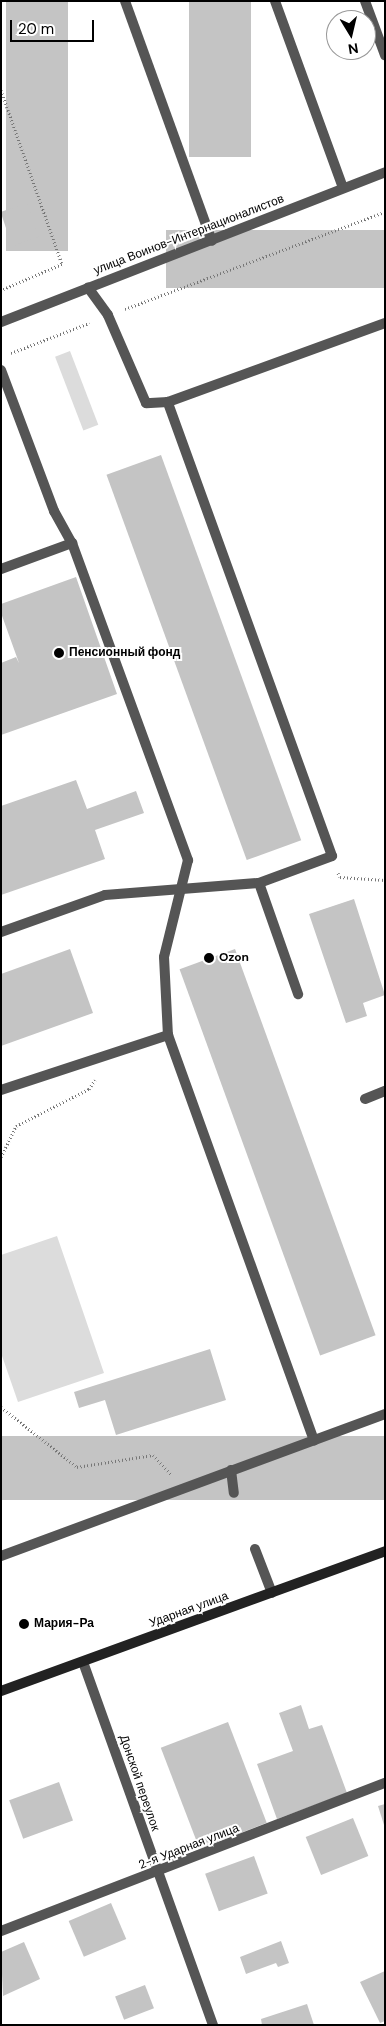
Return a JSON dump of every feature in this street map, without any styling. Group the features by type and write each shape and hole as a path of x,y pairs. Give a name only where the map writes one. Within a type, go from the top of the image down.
{"street":[{"path":"125,1 212,241"},
{"path":"275,1 343,188"},
{"path":"364,1 385,55"},
{"name":"улица Воинов-Интернационалистов","path":"1,322 385,172"},
{"path":"88,287 108,315 146,403 168,402 385,323"},
{"path":"1,370 5,392 54,512 72,543 188,860 164,957 168,1035 314,1440"},
{"path":"1,932 105,895 258,883 332,856 168,402"},
{"path":"1,569 72,543"},
{"path":"258,883 298,994"},
{"path":"1,1090 168,1035"},
{"path":"364,1099 385,1091"},
{"path":"1,1556 385,1414"},
{"path":"231,1470 234,1493"},
{"path":"255,1549 272,1593"},
{"name":"Ударная улица","path":"1,1691 385,1551"},
{"name":"Донской переулок","path":"83,1662 213,2025"},
{"name":"2-я Ударная улица","path":"1,1931 158,1873 385,1783"}],"path":[{"path":"1,90 62,264 1,290"},
{"path":"1,357 385,212"},
{"path":"332,856 340,877 385,880"},
{"path":"1,1158 16,1126 89,1089 111,1054"},
{"path":"1,1407 77,1467 153,1455 184,1487"}],"shaded area":[{"path":"70,351 98,425 83,430 55,357"},
{"path":"57,1236 104,1373 18,1402 1,1353 1,1255"}],"building":[{"path":"6,1 68,1 68,251 6,251"},
{"path":"189,1 251,1 251,157 189,157"},
{"path":"27,203 39,237 12,246 1,212"},
{"path":"166,230 385,230 385,288 166,288"},
{"path":"161,455 301,840 247,860 106,475"},
{"name":"Пенсионный фонд","path":"76,577 117,694 1,735 1,663 16,657 19,663 1,613 1,604"},
{"path":"76,780 87,809 136,791 144,813 95,830 105,859 1,895 1,806"},
{"path":"354,899 385,995 363,1003 367,1016 346,1023 309,914"},
{"path":"70,949 93,1013 1,1046 1,974"},
{"path":"235,949 376,1335 320,1355 180,969"},
{"path":"210,1349 226,1400 116,1435 105,1400 79,1408 74,1392"},
{"path":"1,1436 385,1436 385,1500 1,1500"},
{"path":"301,1705 309,1729 322,1725 347,1793 277,1819 257,1764 293,1751 279,1713"},
{"path":"228,1722 267,1823 199,1849 161,1748"},
{"path":"59,1782 73,1821 23,1839 9,1800"},
{"path":"385,1804 385,1825 384,1825 378,1806"},
{"path":"353,1818 368,1856 321,1875 306,1837"},
{"path":"254,1856 268,1894 219,1911 205,1874"},
{"path":"111,1903 126,1939 84,1957 69,1921"},
{"path":"281,1941 289,1963 278,1967 276,1963 246,1974 240,1957"},
{"path":"24,1942 40,1979 3,1996 1,1952"},
{"path":"385,1971 385,2021 380,2023 360,1982"},
{"path":"145,1985 154,2008 124,2020 115,1996"},
{"path":"307,2004 314,2025 262,2025 261,2019"}],"place":[{"name":"Пенсионный фонд","path":"59,653"},
{"name":"Ozon","path":"209,958"},
{"name":"Мария-Ра","path":"24,1624"}]}
